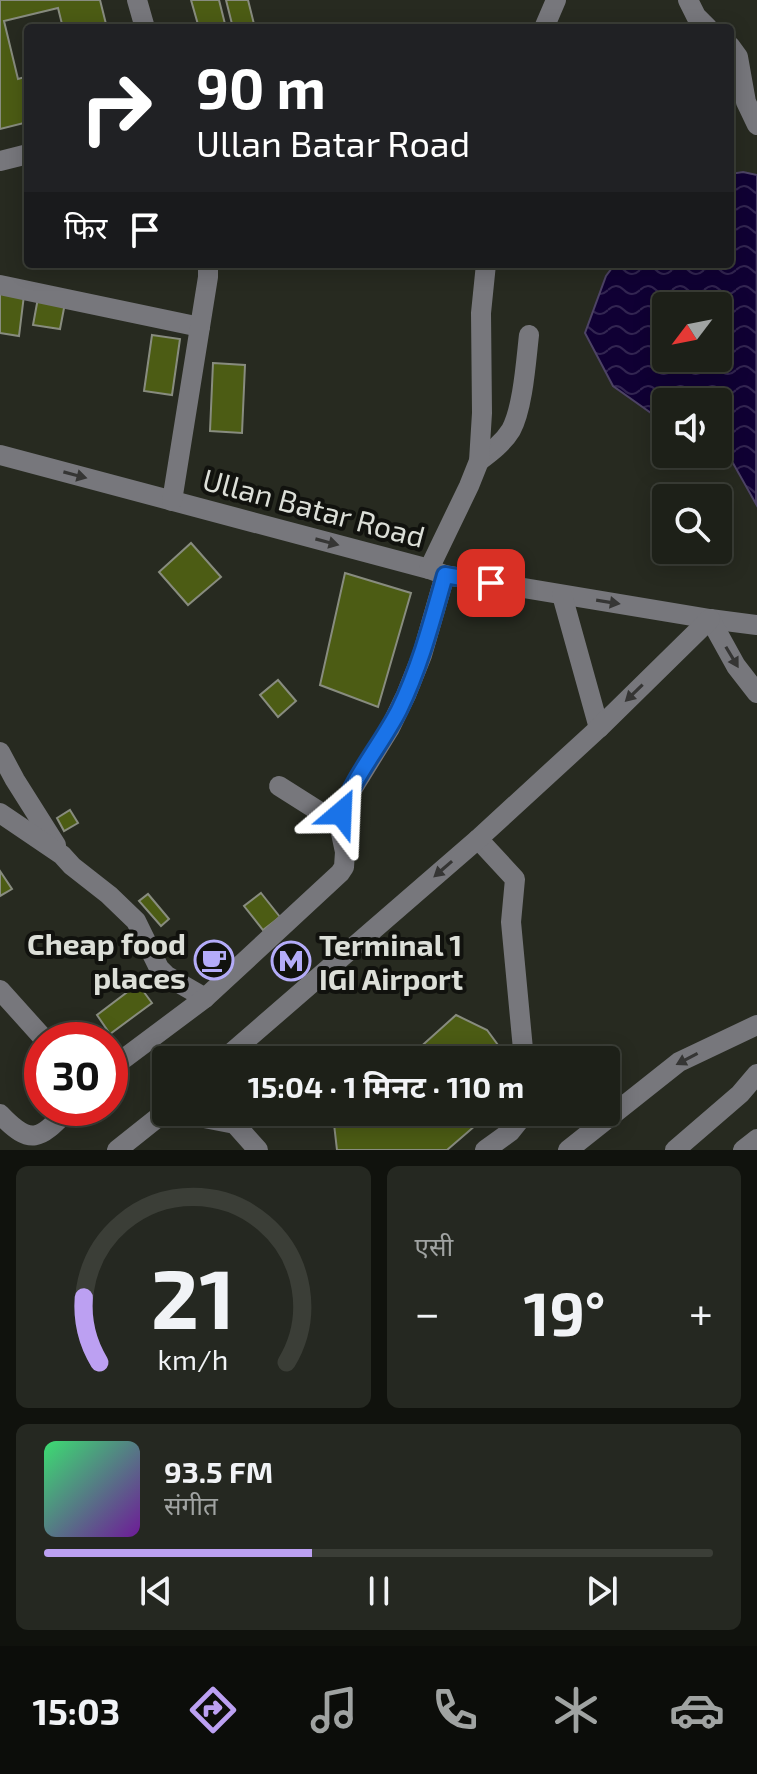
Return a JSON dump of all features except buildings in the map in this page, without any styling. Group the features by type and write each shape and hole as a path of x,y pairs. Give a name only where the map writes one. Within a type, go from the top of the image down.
{"street":[{"path":"137,0 144,24"},
{"path":"546,24 556,0"},
{"path":"688,0 704,24"},
{"path":"748,65 746,102 757,125"},
{"path":"0,161 24,155"},
{"path":"172,501 208,268"},
{"path":"128,1056 205,998 344,867 345,852 339,824 345,801 390,728 422,655 437,572 479,461 481,313 486,268"},
{"path":"0,285 200,327"},
{"path":"479,461 501,443 513,427 518,414 529,335"},
{"name":"Ullan Batar Road","path":"0,455 437,572 753,627"},
{"path":"562,595 599,728"},
{"path":"241,1046 478,839 599,728 710,619 736,666 757,693"},
{"path":"0,752 62,855 136,921 159,968 167,976 205,998"},
{"path":"279,786 339,824"},
{"path":"0,813 62,855"},
{"path":"478,839 515,879 511,922 523,1046"},
{"path":"0,990 29,1022"},
{"path":"568,1150 679,1062 754,1029"},
{"path":"675,1150 740,1094 757,1074"},
{"path":"0,1114 26,1135 34,1135 52,1126"},
{"path":"117,1150 152,1122"},
{"path":"240,1126 258,1150"},
{"path":"485,1150 515,1126"},
{"path":"743,1150 757,1139"}],"water":[{"path":"734,173 757,175 756,504 732,462 732,388 652,388 652,414 613,386 585,333 606,276 612,268 734,268"}],"place":[{"name":"Cheap food places","path":"214,960"},
{"name":"Terminal 1 IGI Airport","path":"291,961"}],"route":[{"path":"341,813 352,788 390,728 406,695 422,655 445,575 491,583"}]}
